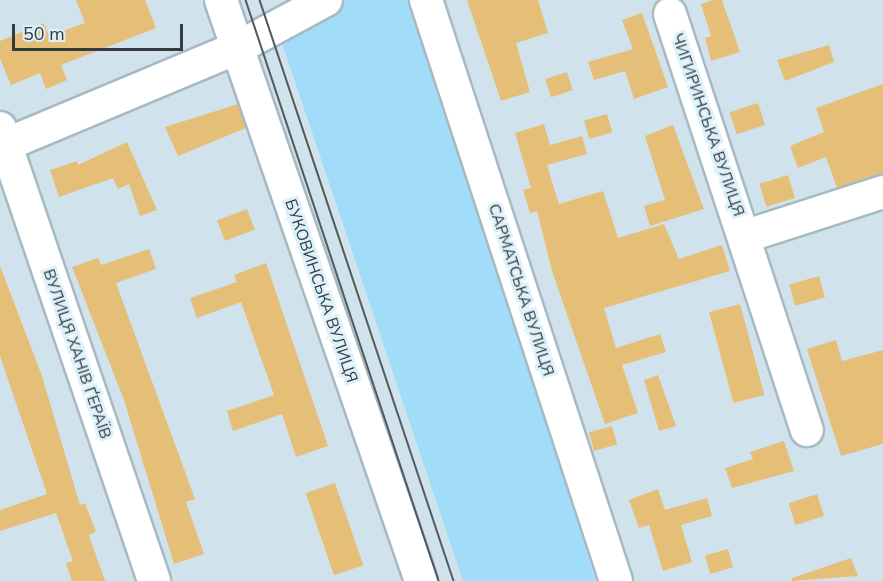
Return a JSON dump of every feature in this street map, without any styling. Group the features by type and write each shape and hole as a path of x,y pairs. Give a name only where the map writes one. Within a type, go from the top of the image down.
{"street":[{"name":"БУКОВИНСЬКА ВУЛИЦЯ","path":"221,0 421,581"},
{"path":"2,140 237,48 326,0"},
{"name":"САРМАТСЬКА ВУЛИЦЯ","path":"426,0 616,581"},
{"name":"ЧИГИРИНСЬКА ВУЛИЦЯ","path":"670,14 746,236 807,430"},
{"name":"ВУЛИЦЯ ХАНІВ ҐЕРАЇВ","path":"2,140 154,581"},
{"name":"ЧИГИРИНСЬКА ВУЛИЦЯ","path":"746,236 883,192"}],"shaded area":[{"path":"337,0 411,0 596,581 463,581 279,34"}],"building":[{"path":"76,0 145,0 156,28 61,65 67,80 46,89 40,73 11,85 0,59 0,41 44,23 49,36 85,23"},
{"path":"467,0 538,0 548,33 516,43 530,92 501,101"},
{"path":"722,0 740,52 711,61 705,38 711,36 701,4"},
{"path":"642,13 668,87 634,99 625,71 594,80 588,62 633,49 622,20"},
{"path":"829,45 834,62 785,81 777,60"},
{"path":"567,72 573,90 551,97 545,79"},
{"path":"883,84 883,175 837,188 826,157 798,168 790,146 824,132 816,108"},
{"path":"758,103 765,125 737,134 729,112"},
{"path":"238,104 246,128 178,156 165,127"},
{"path":"607,114 612,132 589,139 584,121"},
{"path":"544,124 550,145 582,136 587,154 547,165 559,204 603,191 618,238 664,224 679,259 722,245 730,271 604,308 616,348 660,334 666,352 622,365 638,413 605,424 552,271 537,211 530,213 523,190 531,188 515,133"},
{"path":"673,125 704,209 650,226 644,206 665,200 645,136"},
{"path":"127,142 157,210 140,216 129,184 118,189 113,178 59,197 50,170 77,161 78,165"},
{"path":"788,175 795,198 766,207 759,184"},
{"path":"247,209 255,230 225,241 217,220"},
{"path":"149,249 156,269 116,283 195,499 186,502 204,554 174,564 124,400 72,267 98,258 101,265"},
{"path":"266,263 328,446 296,457 282,414 233,431 227,411 274,395 241,302 197,318 190,298 237,282 234,275"},
{"path":"0,266 42,376 80,505 85,503 96,532 89,535 105,581 72,581 66,563 73,561 56,513 0,531 0,510 47,494 0,356"},
{"path":"819,276 825,297 795,306 789,285"},
{"path":"740,304 764,395 733,403 709,312"},
{"path":"836,340 842,361 883,350 883,444 841,456 807,349"},
{"path":"658,375 676,426 659,431 644,380"},
{"path":"612,426 617,444 594,451 589,433"},
{"path":"784,441 794,471 732,488 725,468 753,459 750,452"},
{"path":"335,483 363,565 334,575 306,493"},
{"path":"658,489 665,510 707,498 712,516 681,525 692,562 663,571 649,525 639,528 629,500"},
{"path":"817,494 824,516 796,525 788,503"},
{"path":"728,549 733,567 710,574 705,556"},
{"path":"851,558 858,576 792,581 792,578"}],"tram line":[{"path":"246,0 439,581"},
{"path":"260,0 454,581"}]}
